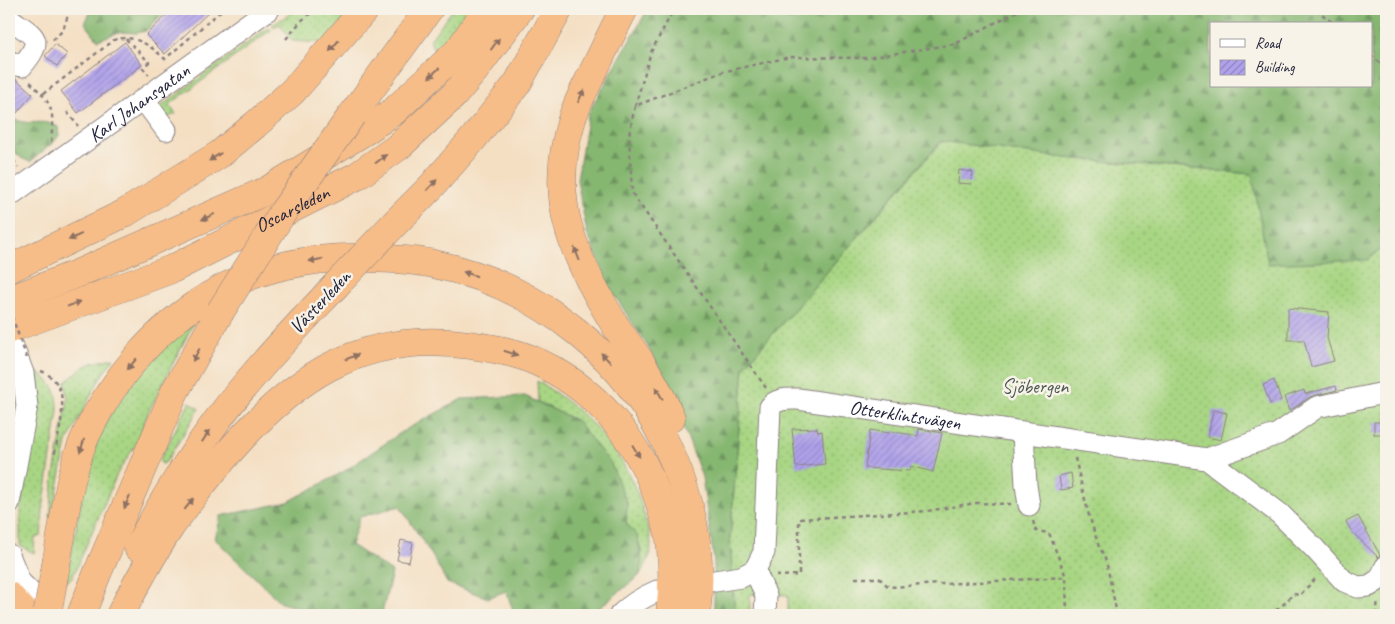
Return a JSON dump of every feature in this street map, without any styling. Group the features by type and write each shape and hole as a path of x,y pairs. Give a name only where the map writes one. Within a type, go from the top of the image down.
{"highway":[{"path":"9,269 125,214 220,154 292,92 365,9"},
{"name":"Oscarsleden","path":"9,300 98,266 268,190 365,132 394,111 458,50 487,9"},
{"name":"Oscarsleden","path":"9,329 172,269 357,176 398,147 454,95 520,9"},
{"name":"Västerleden","path":"110,615 128,587 136,552 152,520 208,433 271,355 431,187 473,139 517,84 559,9"},
{"path":"517,84 551,47 579,9"},
{"path":"624,9 572,118 567,137 562,177 565,215 578,258 591,284 613,323 642,364 663,400 686,459 692,488 689,506"},
{"path":"81,615 175,391 220,312 283,212 428,11"},
{"path":"47,615 73,472 86,435 104,402 128,368 150,342 178,317 224,288 254,275 289,264 342,257 416,261 463,272 516,292 558,318 604,355 630,384 646,406 668,446 678,471 689,506 698,554 699,588 696,615"},
{"path":"120,615 128,587 170,528 244,436 274,406 308,379 352,356 393,345 444,341 499,349 527,358 550,368 570,381 608,412 641,459 660,502 670,536 672,559 670,615"},
{"path":"9,596 27,615"}],"street":[{"name":"Karl Johansgatan","path":"9,196 269,9"},
{"path":"9,18 36,40 33,52 15,63"},
{"path":"144,100 166,130"},
{"path":"9,336 29,365 26,389 27,406 9,503"},
{"path":"1207,459 1278,434 1317,407 1379,394"},
{"name":"Otterklintsvägen","path":"774,402 798,399 826,402 1207,459"},
{"path":"766,615 766,596 757,575 764,552 768,424 770,407 774,402"},
{"path":"1023,432 1029,505"},
{"path":"1207,459 1280,514 1344,581 1358,587 1369,586 1380,579 1386,566"},
{"path":"9,555 20,582 52,615"},
{"path":"715,582 757,575"},
{"path":"620,615 644,596 657,591"}],"path":[{"path":"36,44 49,44 54,40 63,30 70,9"},
{"path":"42,94 114,40 134,39 150,46 165,60 223,9"},
{"path":"286,38 313,9"},
{"path":"674,9 651,52 635,106 629,135 632,193 774,402"},
{"path":"635,106 722,72 790,57 866,58 955,44 1021,9"},
{"path":"1316,9 1332,22"},
{"path":"125,38 149,62 143,68 154,81"},
{"path":"1372,57 1386,68"},
{"path":"15,63 24,76 42,94 52,110 50,148"},
{"path":"66,112 82,132"},
{"path":"9,153 18,167"},
{"path":"9,310 29,365 46,372 56,380 60,387 62,395 61,419 53,464"},
{"path":"1070,438 1088,512 1099,547 1107,564 1117,615"},
{"path":"757,575 799,575 799,519 926,511 976,503 1029,505 1036,531 1049,533 1066,578 1067,615"},
{"path":"1270,615 1293,594 1300,595 1329,565"},
{"path":"855,578 879,578 889,587 1066,578"}],"green space":[{"path":"92,9 169,9 146,31 136,33 119,32 98,40 85,23"},
{"path":"298,9 353,9 323,43 292,41 280,24 274,27 272,25"},
{"path":"453,9 470,9 448,38 434,52 430,40"},
{"path":"648,9 1386,9 1386,246 1367,260 1268,264 1252,174 1065,158 941,141 744,367 730,538 735,615 714,615 714,560 702,477 687,436 648,347 611,290 587,233 577,180 588,113"},
{"path":"269,27 271,30 169,105 176,114 168,117 160,107"},
{"path":"9,115 22,122 52,124 58,127 59,135 55,141 30,162 21,158 9,146"},
{"name":"Sjöbergen","path":"942,141 1065,158 1252,174 1367,260 1386,246 1386,615 788,615 788,595 750,594 750,615 735,615 730,538 744,367"},
{"path":"194,322 148,413 135,446 118,472 73,576 66,583 84,485 92,454 111,412 157,352"},
{"path":"114,358 100,378 67,442 52,517 50,517 54,475 68,399 65,383 82,368 92,363"},
{"path":"37,372 47,379 54,388 58,410 43,509 41,536 35,538 34,553 20,546 20,510 39,404"},
{"path":"537,381 573,406 589,421 617,454 628,473 647,524 651,546 648,560 639,576 640,547 635,535 626,523 627,502 577,421 538,402"},
{"path":"525,396 577,421 611,464 627,503 626,523 637,535 642,560 639,576 590,615 515,615 506,591 488,598 447,583 433,557 400,506 360,517 351,545 392,572 382,613 374,615 328,615 281,603 215,539 221,516 288,502 343,472 405,430 462,399"},
{"path":"190,402 199,409 166,462 162,464 159,461"}],"building":[{"path":"173,9 212,9 165,54 146,35"},
{"path":"125,42 142,65 78,113 61,91"},
{"path":"55,44 67,54 57,66 45,56"},
{"path":"9,75 14,77 33,94 15,115 9,110"},
{"path":"959,170 973,172 971,184 958,183"},
{"path":"1288,308 1329,312 1327,338 1334,361 1311,367 1304,340 1288,340"},
{"path":"1274,380 1281,400 1270,404 1263,385"},
{"path":"1336,386 1337,390 1310,397 1289,411 1284,397 1304,390 1305,394"},
{"path":"1213,410 1227,413 1221,440 1208,437"},
{"path":"1374,422 1386,422 1386,434 1374,434"},
{"path":"817,428 818,432 822,431 825,464 796,467 792,429"},
{"path":"919,429 942,433 933,472 911,466 910,471 865,468 870,430 918,436"},
{"path":"1071,473 1073,488 1061,490 1059,476"},
{"path":"1358,516 1380,555 1378,557 1352,532 1346,522"},
{"path":"401,540 413,543 409,562 397,560"}]}
